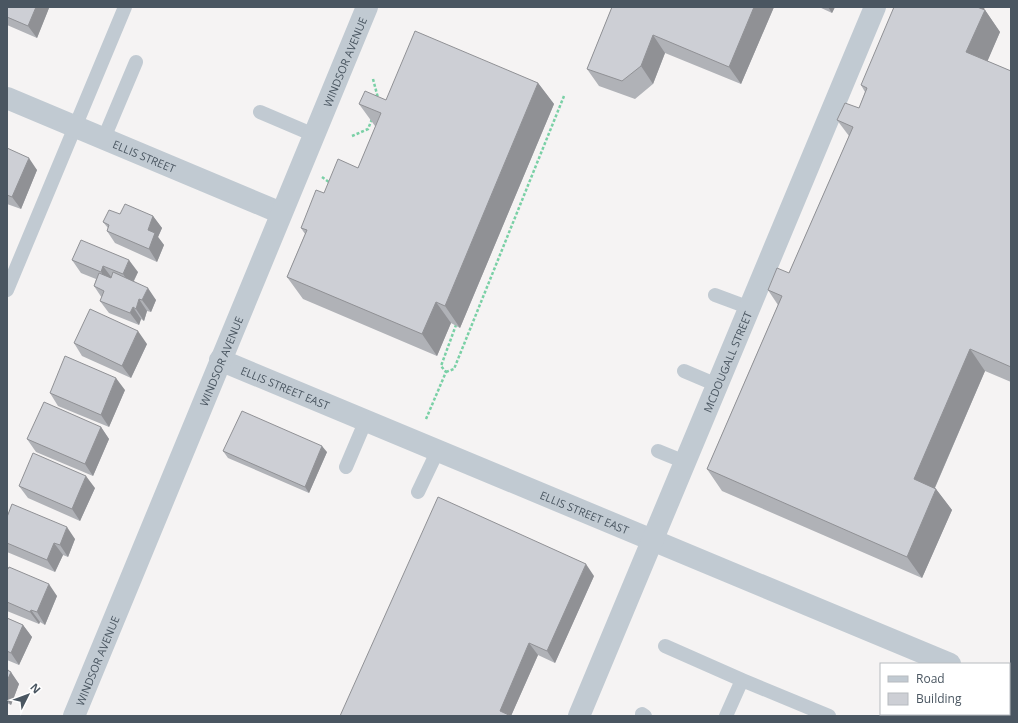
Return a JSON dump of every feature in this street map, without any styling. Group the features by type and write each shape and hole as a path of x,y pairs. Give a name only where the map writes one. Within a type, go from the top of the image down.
{"street":[{"name":"WINDSOR AVENUE","path":"74,716 367,7"},
{"name":"MCDOUGALL STREET","path":"579,716 875,7"},
{"name":"ELLIS STREET","path":"7,98 281,213"},
{"name":"ELLIS STREET EAST","path":"220,360 948,663"}],"lane":[{"path":"7,290 125,7"},
{"path":"104,138 136,62"},
{"path":"260,112 314,135"},
{"path":"715,295 750,308"},
{"path":"684,372 717,385"},
{"path":"346,467 366,420"},
{"path":"418,492 438,450"},
{"path":"658,451 685,462"},
{"path":"665,646 829,716"},
{"path":"726,716 742,680"}],"path":[{"path":"373,79 379,102"},
{"path":"424,425 446,372 454,369 564,96"},
{"path":"352,136 368,129 374,115"},
{"path":"319,175 329,182 330,190"},
{"path":"446,372 441,366 456,325"}],"building":[{"path":"7,7 36,7 28,26 7,17"},
{"path":"612,7 754,7 729,67 653,35 641,66 622,81 587,69"},
{"path":"894,7 977,7 985,10 966,52 1011,71 1011,367 970,349 914,479 936,489 907,557 707,469 782,296 768,290 777,268 789,273 853,127 837,120 845,103 859,108 867,88 861,85"},
{"path":"415,31 538,83 445,306 436,302 422,334 287,277 307,230 301,228 316,190 324,193 338,159 358,168 381,113 359,104 365,91 386,100"},
{"path":"7,148 29,158 12,197 7,195"},
{"path":"125,204 153,216 148,230 155,233 149,249 107,231 109,225 103,222 109,210 120,214"},
{"path":"81,240 129,260 123,274 103,266 101,272 72,260"},
{"path":"113,272 148,288 142,300 139,299 136,309 133,307 130,313 100,301 104,291 94,286 99,273 111,278"},
{"path":"90,309 138,331 122,366 74,343"},
{"path":"65,356 116,378 101,415 50,393"},
{"path":"44,402 101,427 85,464 27,439"},
{"path":"242,411 322,446 305,487 223,451"},
{"path":"33,453 86,476 72,509 19,486"},
{"path":"438,497 586,564 547,651 529,643 500,711 511,716 340,716"},
{"path":"12,504 67,527 60,545 54,543 47,560 7,543 7,517"},
{"path":"9,567 49,584 37,612 31,610 30,612 7,602 7,569"},
{"path":"7,618 23,625 11,653 7,651"},
{"path":"7,670 11,672 7,681"}]}
